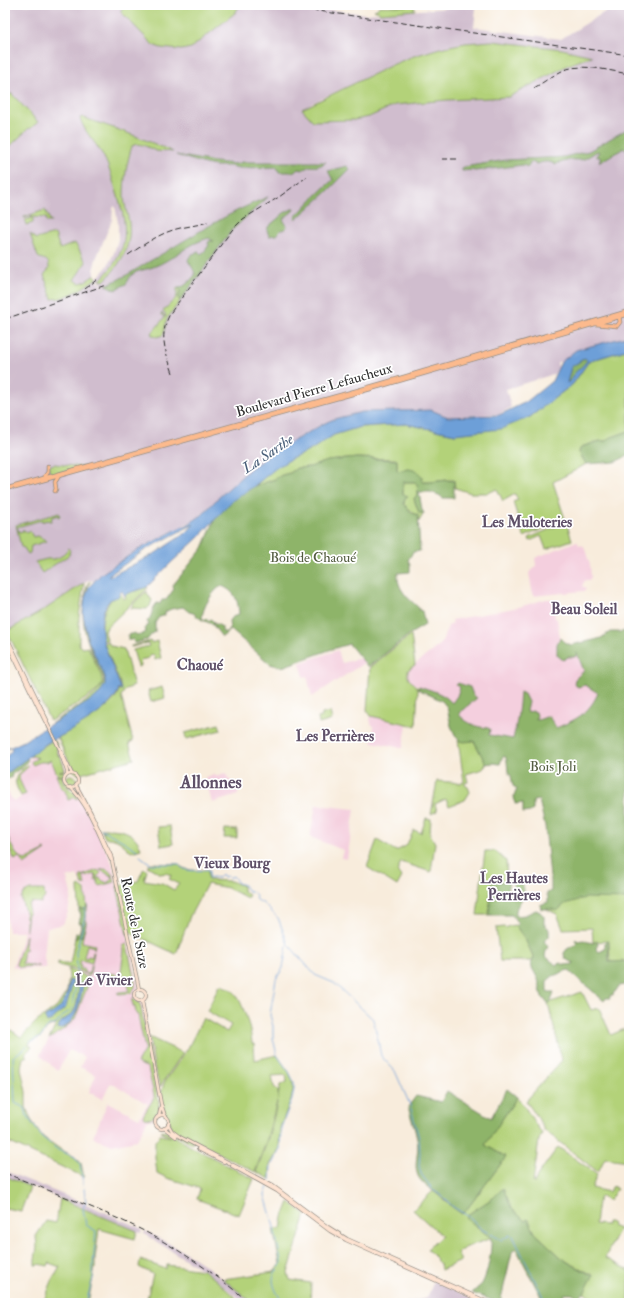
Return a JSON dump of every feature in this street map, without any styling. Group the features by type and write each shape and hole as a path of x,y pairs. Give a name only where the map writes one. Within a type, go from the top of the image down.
{"main road":[{"name":"Boulevard Pierre Lefaucheux","path":"5,490 42,478 381,385 629,312"},
{"name":"Boulevard Pierre Lefaucheux","path":"5,490 60,476 381,385 619,315"},
{"path":"590,324 616,326 620,322 619,315"},
{"path":"42,478 46,476 48,472 48,466"},
{"path":"55,491 55,482 60,476"},
{"path":"5,633 47,720 47,723"},
{"path":"5,638 45,721 47,723 56,741 72,774 77,778 76,786 70,787 64,782 67,771 56,741"},
{"path":"67,775 72,774"},
{"name":"Route de la Suze","path":"76,786 111,856 139,989"},
{"name":"Route de la Suze","path":"70,787 85,806 112,862"},
{"path":"139,989 143,989 146,993 146,998 142,1001 136,1000 134,996 135,991 139,989"},
{"path":"142,1001 161,1104 172,1131 180,1137 272,1186 347,1239 490,1303"},
{"path":"161,1104 159,1116 156,1120 156,1125 159,1128 164,1128 182,1140 277,1191 325,1227 346,1240 486,1303"},
{"path":"159,1116 165,1116"},
{"path":"164,1128 168,1124"}],"shaded area":[{"path":"5,5 292,5 366,14 474,6 476,8 474,27 561,39 616,5 629,5 629,132 614,144 629,150 629,336 576,350 561,362 557,362 558,368 554,374 506,389 511,407 499,414 448,417 431,410 334,419 325,423 273,452 251,468 198,518 148,544 106,571 94,581 88,580 44,610 7,631 9,635 5,637","holes":["492,41 562,49 591,56 568,65 509,97 447,100 395,105 369,117 354,120 328,121 310,104 411,57 440,48 465,43","115,206 118,223 118,240 114,253 107,267 97,278 104,286 103,287 95,279 80,289 56,299 74,280 80,283 95,275 94,267 96,259 112,220 113,207"]},
{"path":"577,541 579,545 584,546 590,565 591,577 589,580 585,580 582,586 586,588 584,591 533,596 529,573 536,567 535,558"},
{"path":"546,599 553,599 555,618 557,619 560,638 556,651 563,660 568,657 575,657 577,652 584,671 575,679 598,693 594,703 576,720 555,729 555,725 551,719 538,720 526,711 528,702 525,697 520,696 513,739 489,735 488,728 479,727 463,720 459,716 459,713 473,695 470,687 458,683 456,685 460,687 457,696 452,703 449,699 442,695 419,686 408,679 408,670 441,644 448,626 453,624 452,620 519,607"},
{"path":"338,650 342,663 361,658 364,663 312,697 307,676 304,677 300,663"},
{"path":"371,716 407,725 403,748 372,742 374,726 370,720"},
{"path":"56,742 67,771 62,778 63,784 83,803 112,863 139,989 135,992 134,996 136,1000 142,1001 160,1105 158,1115 154,1119 147,1121 137,1140 112,1145 93,1137 108,1102 139,1118 148,1104 111,1083 102,1099 89,1092 96,1075 80,1067 85,1057 69,1050 58,1071 40,1055 49,1039 75,1019 90,979 78,972 88,906 86,905 85,888 82,886 77,875 67,878 71,893 68,912 63,924 47,928 44,957 46,968 21,969 13,967 24,932 8,932 5,896 10,893 11,887 5,880 5,788 14,802 20,798 21,797 15,781 17,773 29,763 28,759"},
{"path":"225,773 238,791 238,795 212,803 205,777"},
{"path":"316,805 355,809 347,859 341,858 343,850 310,837"},
{"path":"5,1171 142,1229 141,1233 5,1176"},
{"path":"145,1231 183,1251 209,1268 253,1303 245,1303 203,1270 144,1234"},
{"path":"434,1281 482,1303 404,1303 427,1298"}],"green space":[{"path":"125,5 240,5 235,13 191,48 181,50 161,48 153,45 120,11"},
{"path":"414,5 415,10 381,13 374,10 379,6"},
{"path":"492,41 562,49 592,56 568,65 509,97 447,100 395,105 369,117 354,120 313,121 302,109 411,57 440,48 465,43"},
{"path":"6,94 12,94 38,122 30,129 29,128 5,151 5,148 10,145 5,138"},
{"path":"81,117 127,133 173,152 156,151 138,144 132,146 126,171 124,190 129,223 129,240 120,262 104,281 100,280 118,258 122,247 124,236 123,214 107,165 101,152 84,127 80,118"},
{"path":"629,128 629,150 622,148 622,150 600,162 599,161 601,158 596,156 599,152 598,151 584,159 570,160 557,163 556,165 548,162 536,164 530,162 528,167 523,165 475,171 462,171 462,168 464,167 506,160 564,157 589,151"},
{"path":"176,155 214,162 236,164 242,162 326,162 316,166 310,166 302,170 299,169 292,172 279,172 277,167 239,168 230,166 215,166"},
{"path":"347,166 350,169 327,192 296,219 295,217 333,180 328,171"},
{"path":"268,197 232,230 180,301 178,298 180,293 179,288 190,281 195,275 188,260 193,254 199,252 201,254 205,251 209,245 209,241 213,241 209,238 201,240 160,264 135,273 126,284 115,290 106,285 126,275 225,217"},
{"path":"294,208 293,211 283,219 287,226 286,228 281,230 276,235 269,236 267,230 268,227 284,213"},
{"path":"45,210 51,222 46,222 46,218 33,217 33,223 26,225 25,220 32,218 31,216 24,217"},
{"path":"30,234 36,239 55,234 60,249 75,243 86,262 74,280 80,283 95,275 97,278 70,295 52,299 44,275 49,269 48,263 46,260 38,257"},
{"path":"177,288 179,288 180,293 178,297 180,301 167,319 163,335 155,337 151,334 165,317 161,314 162,313 166,317 163,311 176,298"},
{"path":"629,349 629,431 606,441 600,441 581,447 579,452 586,464 553,482 565,519 524,537 513,502 518,500 515,494 503,501 497,489 488,493 471,493 455,488 454,480 421,482 421,480 409,469 397,471 397,460 395,459 357,458 328,461 310,467 297,468 290,473 253,487 276,468 291,459 309,451 334,435 360,427 406,424 455,434 530,417 573,384 589,361"},
{"path":"585,358 587,360 585,363 567,383 571,367"},
{"path":"629,431 629,455 615,462 586,464 579,452 581,447 600,441 606,441 609,438"},
{"name":"Bois de Chaoué","path":"357,458 397,460 397,471 409,469 417,471 422,477 422,482 446,480 454,481 454,498 443,498 430,492 419,492 422,510 424,513 419,513 414,499 418,493 417,484 415,482 403,482 403,494 408,496 405,498 404,504 412,513 418,515 420,551 413,552 408,560 410,564 410,572 398,573 398,579 404,593 419,608 419,610 422,611 425,625 410,634 368,667 349,644 282,667 270,664 231,630 222,637 212,624 202,620 183,607 171,609 165,612 165,615 159,617 155,623 155,632 147,640 134,643 133,639 128,640 128,635 130,634 135,633 137,635 141,635 146,632 145,628 149,625 147,621 155,605 157,603 160,604 162,600 166,600 174,589 173,585 203,548 215,519 232,501 253,487 290,473 297,468 310,467 328,461","holes":["222,586 227,588 235,597 239,614 231,618 229,621 230,630 227,632 222,632 222,627 217,624 213,624 214,622 211,619 208,621 207,618 205,620 202,618 202,614 215,591"]},
{"path":"54,464 84,467 51,475 48,466"},
{"path":"403,482 415,482 417,484 418,493 414,499 419,513 424,513 418,523 417,515 404,504 405,498 403,494"},
{"path":"59,513 60,516 58,517 58,515 52,517 51,521 49,520 43,522 42,520 17,527 19,532 23,531 23,529 25,532 30,531 33,537 38,536 47,541 31,546 30,553 28,554 24,548 21,547 16,525"},
{"path":"566,522 572,540 546,549 541,536 530,541 529,538"},
{"path":"69,548 69,555 42,573 35,562 60,557"},
{"path":"90,581 85,599 85,628 94,655 105,677 105,684 99,694 93,699 79,709 50,725 82,704 97,692 102,685 104,678 90,648 84,628 83,607 86,588"},
{"path":"84,583 79,617 79,645 82,648 88,647 102,677 102,684 98,690 90,696 50,721 7,631 44,610"},
{"path":"147,587 148,588 107,627 105,632 107,640 103,641 103,615 111,600 120,593 124,599 126,598 126,594"},
{"path":"147,591 147,594 152,600 150,606 147,609 131,608 135,602"},
{"name":"Bois Joli","path":"629,630 629,899 585,898 565,904 557,911 551,909 541,909 540,905 548,902 547,893 551,891 551,879 545,826 539,800 533,801 533,810 523,813 523,803 515,804 514,796 517,789 513,786 511,776 508,772 505,756 502,758 500,764 486,764 474,741 463,742 456,737 451,726 447,707 442,701 418,689 419,686 437,692 452,703 457,696 460,687 456,685 458,683 470,687 473,695 477,698 459,713 462,718 471,724 490,729 489,735 513,739 518,716 520,692 524,694 528,702 526,711 528,713 532,711 536,712 537,716 535,719 538,720 549,716 556,728 586,711 598,693 585,685 578,687 574,684 575,679 584,671 577,653 575,657 568,657 563,660 557,655 557,644 560,638 570,645 601,638 610,632"},
{"path":"411,635 415,665 408,670 408,677 418,689 416,726 371,716 367,710 370,667"},
{"path":"150,641 151,643 157,641 161,658 155,660 154,655 149,656 149,658 140,660 141,666 138,667 133,650 149,646 148,643 131,646"},
{"path":"108,642 111,646 124,649 134,686 126,689 121,696 133,741 129,743 134,759 78,774 73,770 58,738 96,715 113,700 119,692 120,683 104,643"},
{"path":"162,687 165,698 151,702 148,691"},
{"path":"330,712 332,720 319,724 318,718 322,717 322,714"},
{"path":"219,724 221,730 186,739 185,733"},
{"path":"53,740 56,742 58,756 60,755 65,770 59,771 66,771 63,776 57,774 51,760 33,765 31,763 32,761 38,758 29,756"},
{"path":"458,740 474,741 486,764 483,769 466,774 468,782 465,783 465,785 468,787 470,792 465,800 449,806 446,799 435,804 437,811 431,814 437,781 464,782"},
{"path":"26,758 28,759 25,764 12,774 11,778 5,779 5,775"},
{"path":"27,765 29,766 19,775 19,779 26,794 21,796 16,779 19,772"},
{"path":"56,775 63,777 66,787 78,798 76,799 74,797 69,800 67,799 68,797 64,789 62,789"},
{"path":"71,775 75,777 77,781 75,785 71,787 67,785 65,781 67,777"},
{"path":"426,818 431,819 430,834 435,843 431,872 401,862 397,872 402,877 397,886 367,867 377,840 396,851 406,846 414,830 421,833"},
{"path":"170,826 173,844 161,846 158,827"},
{"path":"101,829 120,830 130,834 135,837 141,849 131,852 116,840 105,838"},
{"path":"225,829 237,830 237,838 224,838"},
{"path":"7,835 16,854 22,859 25,860 44,851 44,849 46,850 24,865 19,857 15,860 5,837"},
{"path":"485,851 495,851 506,861 507,881 496,881 491,890 489,915 477,915"},
{"path":"151,863 178,864 181,867 188,869 208,870 208,880 231,881 243,886 243,891 249,895 247,898 228,888 207,884 190,916 176,954 131,933 127,934 117,886 138,881 144,868 147,871 144,880 162,883 174,890 179,884 169,879 172,875 165,873 161,874 147,866"},
{"path":"105,869 111,872 115,882 99,886 97,879 95,881 95,874 86,877 86,875 83,876 85,885 84,886 82,884 80,878 81,876 98,870 101,873 97,878 100,878 108,883 113,879 112,876 100,870"},
{"path":"517,877 521,880 524,895 516,909 516,916 525,915 536,910 544,916 544,924 548,928 549,932 549,937 544,941 548,947 545,956 556,965 560,963 565,965 573,964 574,963 568,961 564,953 567,949 577,944 576,939 578,941 584,940 594,943 597,941 598,944 596,948 599,952 605,949 605,943 608,941 609,962 629,961 629,984 619,986 613,995 610,995 610,998 606,998 604,1001 568,970 553,976 547,981 547,991 554,992 550,1003 548,1003 542,997 538,979 532,968 531,964 534,958 525,939 516,926 518,924 514,917 512,915 489,915 492,881 507,881 509,883 508,889 510,893"},
{"path":"79,886 85,890 87,907 84,909 79,909"},
{"path":"30,890 44,890 45,897 41,903 31,902 29,904 26,931 26,916 21,898 24,893"},
{"path":"587,897 629,898 629,961 610,962 609,941 593,942 592,928 563,929 557,914 548,910 547,906"},
{"path":"86,905 88,905 83,936 78,936 75,938 76,933 79,933 82,923 79,923 81,913 79,912 79,909 84,909 87,907"},
{"path":"515,925 525,939 534,958 532,961 500,961 496,928 506,928"},
{"path":"26,935 25,947 27,949 24,950 22,964 39,966 20,967 16,964"},
{"path":"78,936 83,936 82,942 95,945 94,949 94,947 87,945 84,957 92,957 94,952 92,963 81,960 80,964 80,969 84,969 84,973 88,974 92,964 89,976 78,970 58,965 58,962 70,964 75,938"},
{"path":"127,944 135,987 131,993 119,994 117,993 129,991 128,981 109,976 108,978 103,973 116,974 120,978 123,975 121,971 124,950 123,945"},
{"path":"68,969 90,979 75,1019 64,1029 49,1039 57,1023 49,1026 41,1037 30,1042 29,1045 32,1047 25,1054 27,1056 23,1058 21,1068 26,1092 26,1107 31,1120 43,1137 75,1157 81,1163 84,1177 8,1142 8,1136 5,1132 5,1040 11,1030 21,1037 36,1022 57,1007 67,991 69,977"},
{"path":"221,985 232,990 240,1001 248,1024 252,1044 254,1044 255,1060 277,1055 289,1072 293,1082 291,1099 280,1128 279,1149 270,1165 270,1179 256,1172 271,1129 278,1099 266,1142 255,1172 192,1139 193,1144 179,1136 171,1127 168,1118 164,1113 161,1094 164,1083 188,1048 203,1018 227,1032 231,1025 207,1011 219,986","holes":["286,1075 287,1082 280,1085 278,1098 278,1090 274,1087 272,1076"]},
{"path":"582,992 591,1010 599,1008 611,1035 629,1027 629,1161 605,1158 598,1172 544,1130 538,1118 526,1101 562,1060 548,1003"},
{"path":"132,998 140,1004 159,1103 159,1111 153,1118 150,1119 144,1118 143,1116 154,1098 154,1095 148,1068 137,1063 145,1049 138,1015 136,1014 135,1006 133,1006"},
{"path":"149,1037 183,1053 160,1087 155,1070"},
{"path":"507,1089 517,1097 485,1145 506,1157 462,1214 420,1180 416,1167 418,1144 408,1107 416,1096 441,1102 447,1091 491,1118"},
{"path":"517,1097 542,1133 539,1140 533,1183 535,1183 537,1176 558,1147 597,1174 592,1188 609,1192 613,1186 617,1189 609,1201 600,1196 595,1224 607,1225 607,1222 610,1222 613,1224 612,1226 619,1229 605,1258 629,1270 629,1303 587,1303 590,1297 584,1293 593,1275 564,1260 535,1233 528,1219 525,1221 512,1209 503,1189 493,1198 470,1213 491,1238 461,1250 457,1253 461,1261 441,1270 440,1264 436,1260 437,1259 427,1249 442,1236 413,1210 433,1191 462,1214 467,1209 506,1157 485,1145"},
{"path":"166,1131 190,1146 254,1179 239,1215 197,1199 200,1189 157,1173 155,1141 160,1135 171,1137 161,1132"},
{"path":"5,1176 30,1187 21,1211 5,1208"},
{"path":"503,1188 512,1209 525,1221 528,1219 535,1233 564,1260 593,1276 584,1293 579,1298 572,1294 564,1294 564,1303 544,1303 516,1248 512,1252 500,1303 472,1293 482,1284 486,1274 490,1255 491,1238 466,1218 470,1213 493,1198"},
{"path":"60,1199 137,1231 135,1239 99,1229 95,1267 88,1303 43,1303 52,1281 60,1267 49,1263 48,1266 39,1264 35,1265 37,1247 36,1236 46,1221 56,1223"},
{"path":"289,1202 306,1214 288,1273 290,1280 311,1283 310,1303 253,1303 223,1279 274,1272 280,1264 273,1229 281,1229 283,1217"},
{"path":"140,1260 166,1269 167,1265 203,1270 241,1303 146,1303 153,1274 139,1267"}],"water":[{"name":"La Sarthe","path":"629,336 629,349 589,361 573,384 530,417 501,429 455,434 406,424 360,427 334,435 309,451 276,468 253,487 232,501 198,538 147,587 126,594 125,596 122,591 119,596 110,600 106,605 102,616 102,633 104,644 122,691 119,688 111,702 96,715 78,727 47,743 5,775 5,758 12,748 5,749 5,747 11,747 24,741 93,699 100,693 105,684 105,677 88,640 83,614 85,598 89,587 101,574 136,551 183,526 184,527 202,515 251,468 272,453 325,423 334,419 362,412 431,410 448,417 499,415 526,402 552,381 561,362 576,350","holes":["585,358 587,360 585,363 567,383 571,367","194,524 187,532 154,554 109,577 108,576 145,550"]},
{"path":"70,980 73,981 73,983 66,1007 52,1020 47,1022 45,1017 61,1006 67,993"},
{"path":"81,982 83,985 76,1012 70,1023 58,1029 60,1023 74,1011 77,1004"}],"waterway":[{"path":"101,829 137,850"},
{"path":"140,856 151,864 178,864 180,867 190,870 207,869 209,870 209,879 212,877 218,878 222,874 224,877 227,876 229,878 233,876 238,883 244,885 247,890 252,892"},
{"path":"254,893 256,895 255,899 264,904 278,918 288,944 315,975 334,983 373,1019 381,1056 395,1071 410,1105 419,1138 419,1166 421,1174 433,1190 453,1207 471,1218 481,1229 502,1240 510,1235 513,1236 546,1303"},
{"path":"30,1042 41,1037 49,1025 55,1025 65,1014 72,1010 73,998 78,980 76,952 85,917 85,908"},
{"path":"270,1180 271,1166 280,1149 281,1128 294,1090 294,1082 277,1055 270,1015 276,979 283,968 287,946"},
{"path":"27,1046 13,1057 15,1103 25,1108 27,1116 42,1137 58,1150 75,1157 80,1164 86,1202"},
{"path":"268,1187 265,1195 281,1261 280,1266 274,1275 273,1282 283,1303"},
{"path":"85,1203 83,1209 86,1225 96,1231 93,1278 86,1303"}],"railway":[{"path":"276,5 629,55"},
{"path":"534,88 552,76 571,68 587,67 629,74"},
{"path":"442,159 458,159"},
{"path":"173,373 167,357 164,342 165,328 171,312 232,230 243,219 279,197 308,176"},
{"path":"128,255 167,232 210,221"},
{"path":"85,289 99,278"},
{"path":"5,319 106,285"},
{"path":"5,1173 91,1207 142,1230 171,1246 198,1264 250,1303"}],"district":[{"name":"Les Muloteries","path":"527,522"},
{"name":"Beau Soleil","path":"584,609"},
{"name":"Chaoué","path":"200,665"},
{"name":"Les Perrières","path":"335,736"},
{"name":"Allonnes","path":"211,782"},
{"name":"Vieux Bourg","path":"232,863"},
{"name":"Les Hautes Perrières","path":"514,886"},
{"name":"Le Vivier","path":"104,980"}]}
